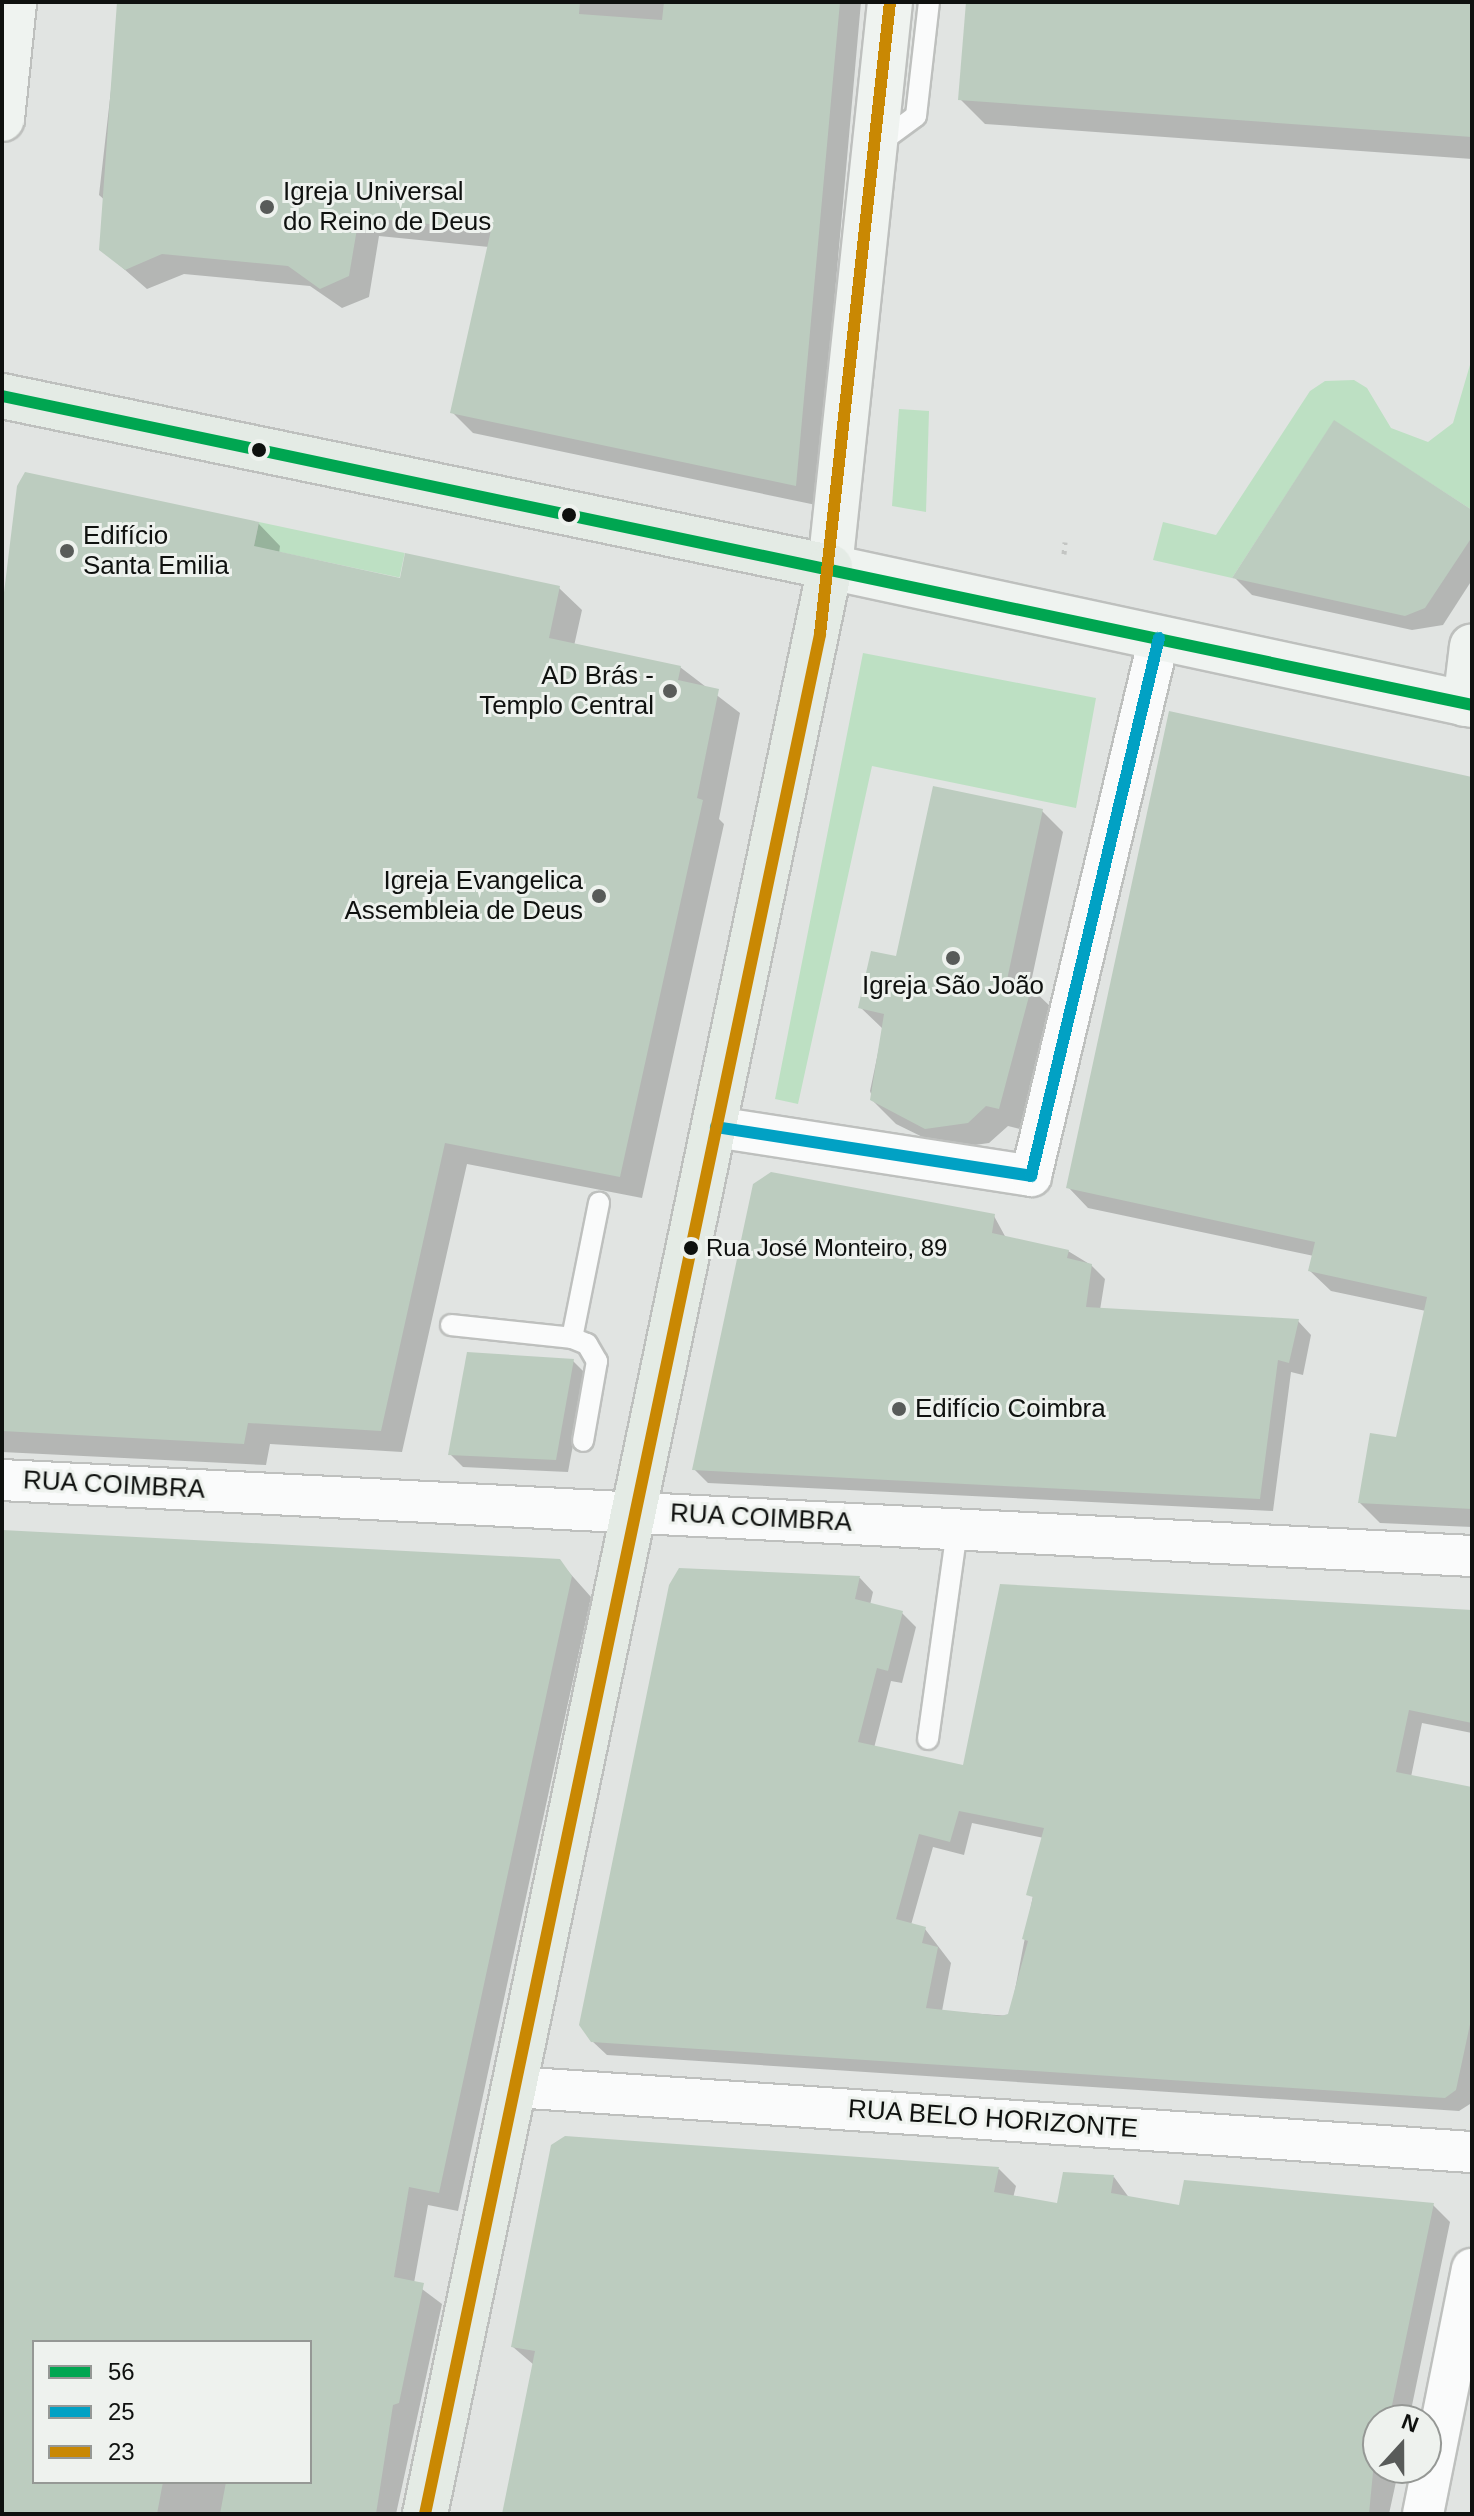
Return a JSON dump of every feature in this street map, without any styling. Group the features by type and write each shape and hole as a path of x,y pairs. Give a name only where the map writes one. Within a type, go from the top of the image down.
{"main road":[{"path":"2,119 14,2"},
{"path":"425,2514 716,1127 830,567 890,2"},
{"path":"2,396 830,567 1468,705 1472,646"}],"street":[{"path":"716,1127 1031,1176 1159,638"},
{"name":"RUA COIMBRA","path":"2,1480 1472,1556"},
{"name":"RUA BELO HORIZONTE","path":"515,2087 1472,2152"},
{"path":"1423,2514 1472,2269"}],"lane":[{"path":"875,146 916,116 929,2"},
{"path":"572,1338 599,1203"},
{"path":"451,1325 572,1338 587,1344 597,1361 583,1441"},
{"path":"928,1739 957,1529"}],"path":[{"path":"1064,554 1065,542"}],"green space":[{"path":"1472,358 1472,510 1334,421 1232,578 1153,560 1163,522 1216,535 1310,391 1325,381 1354,380 1367,388 1391,428 1428,442 1453,423"},
{"path":"899,409 929,411 926,512 892,506"},
{"path":"259,522 405,553 400,577 254,546"},
{"path":"863,653 1096,698 1076,808 872,766 798,1104 775,1099"}],"building":[{"path":"117,2 580,2 579,14 662,20 664,2 840,2 796,486 450,413 491,230 359,217 349,276 320,289 288,266 162,254 125,270 99,250"},
{"path":"966,2 1472,2 1472,137 958,100"},
{"path":"1334,420 1472,510 1472,537 1425,608 1405,616 1232,578"},
{"path":"25,472 259,522 254,546 400,578 405,553 560,586 549,638 681,666 678,680 719,689 697,798 703,800 620,1177 445,1143 381,1431 248,1423 244,1444 2,1431 2,609 17,486"},
{"path":"1169,711 1472,777 1472,1509 1358,1503 1370,1433 1396,1437 1427,1297 1308,1271 1315,1242 1066,1188"},
{"name":"Igreja São João","path":"933,786 1043,809 1007,980 1032,985 999,1109 986,1106 968,1123 925,1129 870,1100 884,1014 858,1008 871,951 896,956"},
{"path":"771,1172 995,1214 992,1233 1069,1250 1067,1258 1092,1264 1086,1307 1299,1319 1289,1363 1278,1360 1260,1499 692,1470 753,1184"},
{"path":"467,1352 574,1359 556,1460 448,1455"},
{"path":"2,1530 560,1559 572,1576 439,2193 409,2187 394,2277 424,2283 399,2403 393,2405 376,2514 220,2514 226,2484 312,2484 312,2340 32,2340 32,2484 163,2484 157,2514 2,2514"},
{"path":"679,1568 860,1576 855,1599 903,1611 888,1671 877,1668 858,1742 963,1765 1000,1584 1472,1610 1472,1723 1409,1710 1396,1772 1472,1787 1472,2015 1456,2090 1445,2098 591,2042 579,2025 669,1585","holes":["959,1811 1044,1828 1026,1895 1033,1897 1022,1939 1028,1941 1008,2014 1001,2016 926,2008 938,1947 922,1943 926,1927 896,1919 919,1834 950,1842"]},
{"path":"565,2136 999,2167 994,2192 1057,2203 1063,2172 1114,2175 1111,2193 1179,2205 1184,2180 1434,2203 1392,2404 1362,2404 1362,2484 1372,2484 1369,2514 502,2514 535,2351 511,2347 551,2145"}],"transit line":[{"name":"23","path":"425,2514 820,634 890,2"},
{"name":"56","path":"2,396 1472,705"},
{"name":"25","path":"716,1127 1031,1176 1159,638"}],"place":[{"name":"Igreja Universal do Reino de Deus","path":"267,207"},
{"name":"Edifício Santa Emilia","path":"67,551"},
{"name":"AD Brás - Templo Central","path":"670,691"},
{"name":"Igreja Evangelica Assembleia de Deus","path":"599,896"},
{"name":"Igreja São João","path":"953,958"},
{"name":"Rua José Monteiro, 89","path":"691,1248"},
{"name":"Edifício Coimbra","path":"899,1409"}]}
